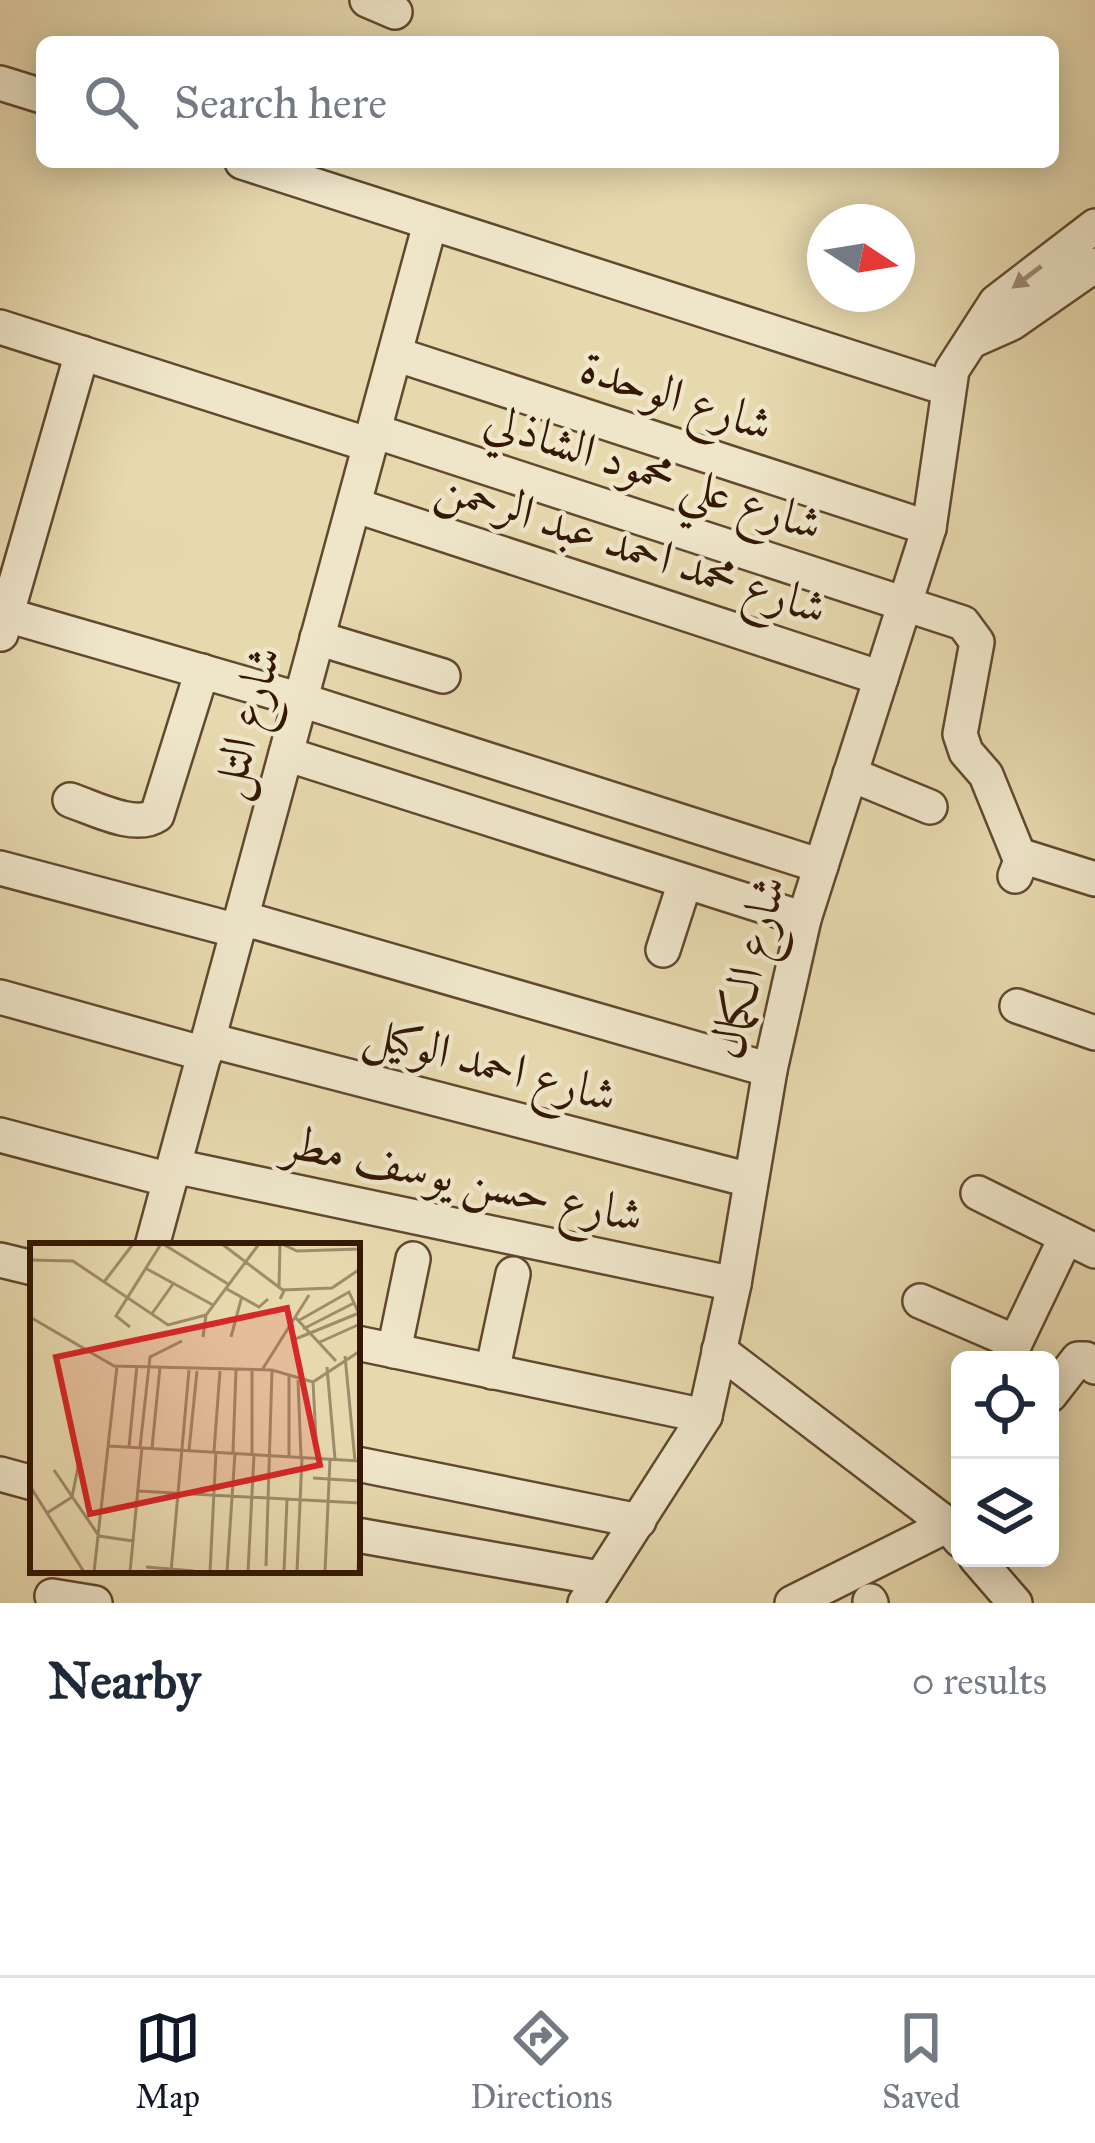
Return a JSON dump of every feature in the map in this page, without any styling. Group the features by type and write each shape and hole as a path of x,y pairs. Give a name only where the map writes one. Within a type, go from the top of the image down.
{"street":[{"path":"0,83 36,94"},
{"path":"260,168 946,388"},
{"name":"شارع التل","path":"153,1243 430,224"},
{"name":"شارع الكمال","path":"592,1590 705,1415 734,1284 770,1070 804,919 929,528 952,370 996,302 1095,226"},
{"path":"974,340 1012,323 1095,265"},
{"name":"شارع علي محمود الشاذلي","path":"0,327 964,623 977,642 960,734 966,752 986,775 1017,870 1035,859 1095,879"},
{"path":"82,353 2,622 301,700 820,866"},
{"name":"شارع الوحدة","path":"395,354 929,528"},
{"name":"شارع محمد احمد عبد الرحمن","path":"354,505 881,678"},
{"path":"317,638 443,676"},
{"path":"70,800 137,821 152,820 202,671"},
{"path":"286,754 804,919"},
{"path":"850,774 929,807"},
{"path":"0,868 240,925 770,1070"},
{"path":"663,950 685,882"},
{"name":"شارع احمد الوكيل","path":"0,997 750,1180"},
{"path":"1017,1006 1095,1033"},
{"name":"شارع حسن يوسف مطر","path":"0,1135 734,1284"},
{"path":"920,1301 1011,1351 1080,1244 978,1193"},
{"path":"394,1351 413,1259"},
{"path":"0,1260 30,1267"},
{"path":"492,1372 513,1274"},
{"path":"360,1344 705,1415"},
{"path":"719,1350 951,1530"},
{"path":"1059,1383 1078,1359 1095,1367"},
{"path":"360,1465 640,1521"},
{"path":"0,1474 30,1482"},
{"path":"792,1603 951,1533"},
{"path":"360,1536 592,1590"},
{"path":"984,1567 1015,1603"},
{"path":"54,1590 95,1603"}]}
